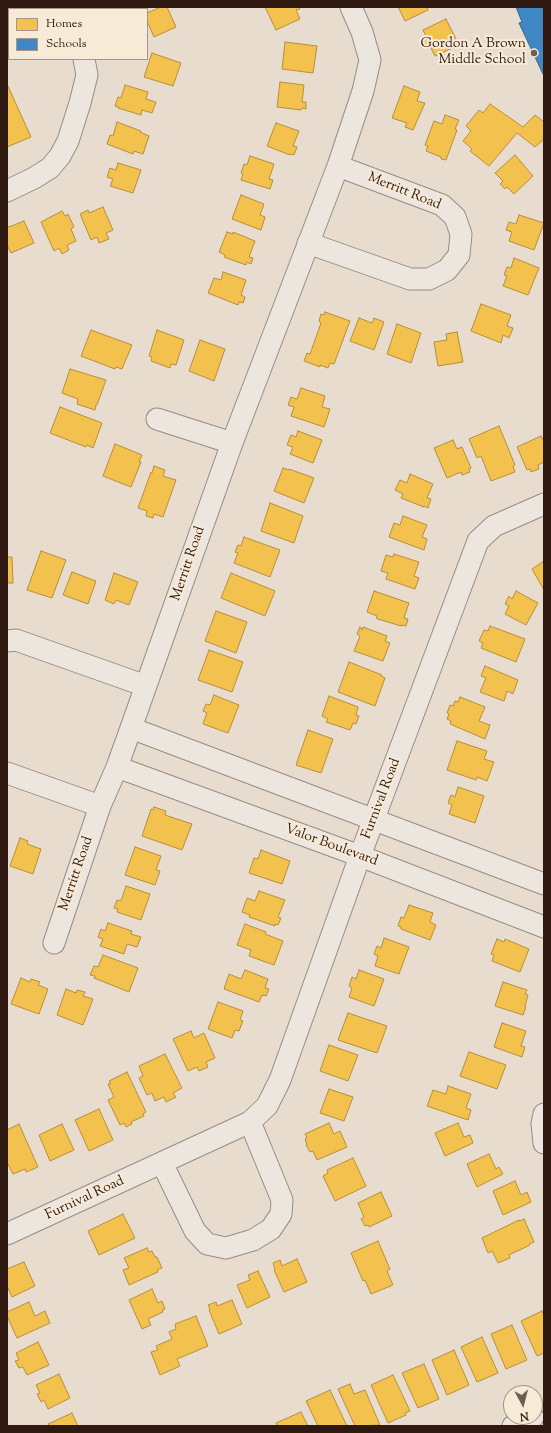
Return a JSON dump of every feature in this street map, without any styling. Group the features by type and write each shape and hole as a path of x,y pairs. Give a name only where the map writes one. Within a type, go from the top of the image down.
{"street":[{"name":"Merritt Road","path":"54,943 100,806 117,767 232,443 338,166 363,91 370,60 362,32 351,7"},
{"path":"7,191 34,178 50,168 60,156 68,142 80,103 87,75 84,60"},
{"name":"Merritt Road","path":"308,243 410,279 429,279 447,270 459,255 460,234 457,222 455,217 442,205 338,166"},
{"path":"157,419 232,443"},
{"name":"Furnival Road","path":"7,1234 250,1122 267,1106 280,1080 360,856 478,541 494,526 544,504"},
{"path":"7,641 16,640 146,686"},
{"path":"131,728 544,884"},
{"name":"Valor Boulevard","path":"117,767 360,856 544,927"},
{"path":"7,773 100,806"},
{"path":"544,1114 542,1124 544,1143"},
{"path":"162,1163 195,1231 207,1244 226,1248 252,1240 271,1229 281,1214 282,1200 250,1122"}],"building: Homes":[{"path":"161,7 167,7 176,27 154,37 148,23 148,13"},
{"path":"265,7 299,7 300,9 296,10 300,19 276,30"},
{"path":"398,7 427,7 428,10 405,21"},
{"path":"446,19 459,45 435,56 430,46 426,49 422,41 427,38 423,30"},
{"path":"285,42 317,46 313,73 282,69"},
{"path":"152,53 181,63 173,86 144,77"},
{"path":"280,82 304,85 302,102 306,102 306,109 302,108 301,110 277,107"},
{"path":"7,84 31,137 7,147"},
{"path":"125,85 148,92 146,99 156,102 152,113 142,110 141,115 115,106 118,97 121,98"},
{"path":"404,86 420,92 417,101 425,103 413,130 405,127 407,123 392,118"},
{"path":"490,104 523,127 535,115 544,122 544,139 535,147 517,133 489,166 470,151 472,149 463,141 471,131 466,126 479,110 483,113"},
{"path":"445,115 459,120 446,160 426,151 428,146 425,145 434,121 442,124"},
{"path":"117,122 141,131 140,132 149,136 143,154 134,151 133,154 107,144 110,135 113,136"},
{"path":"276,123 299,131 293,146 297,147 294,155 290,155 267,146"},
{"path":"515,155 533,176 514,194 507,187 505,189 500,184 503,181 495,173"},
{"path":"250,156 274,164 269,179 273,180 270,189 241,180 243,174 241,173 244,164 247,165"},
{"path":"118,163 141,170 133,193 110,186 113,179 107,177 110,168 116,170"},
{"path":"241,195 264,204 260,215 265,217 261,230 232,219"},
{"path":"103,207 113,230 106,233 109,239 99,243 97,237 91,240 80,214 88,210 89,213"},
{"path":"62,211 65,216 68,214 74,227 71,229 76,241 67,245 69,250 62,254 59,248 54,251 41,222"},
{"path":"519,215 544,223 534,250 509,241 512,232 506,230 509,222 516,224"},
{"path":"24,221 34,243 11,253 7,245 7,225 9,227"},
{"path":"227,232 233,234 233,232 255,241 249,257 253,258 251,264 247,262 246,265 224,257 225,255 219,252"},
{"path":"514,258 539,268 528,295 503,286 507,276 504,275 507,267 511,268"},
{"path":"223,272 246,280 241,295 245,297 243,303 239,302 238,305 208,293 214,278 221,280"},
{"path":"481,304 511,315 507,326 513,328 509,338 503,335 501,343 471,331"},
{"path":"325,312 350,321 334,364 330,363 328,368 320,365 320,367 304,361 307,353 310,354 321,323 319,321 321,314 324,315"},
{"path":"359,318 372,323 374,318 384,322 374,350 350,341"},
{"path":"397,324 421,333 411,363 387,354"},
{"path":"91,330 132,345 122,369 116,367 115,369 81,356"},
{"path":"157,330 184,340 176,365 171,364 170,368 151,361 152,357 149,356"},
{"path":"457,332 463,362 438,366 434,342 447,340 446,334"},
{"path":"200,340 225,349 214,381 189,371"},
{"path":"70,369 106,380 95,410 77,404 78,399 62,393"},
{"path":"301,388 325,396 322,407 330,409 324,427 291,416 294,407 288,405 291,397 297,399"},
{"path":"60,407 102,423 93,448 87,445 86,447 50,433"},
{"path":"499,426 515,465 513,466 515,472 491,481 481,456 477,458 469,439"},
{"path":"298,431 322,440 313,463 290,454 293,447 287,445 291,435 296,437"},
{"path":"541,436 544,442 544,462 538,465 539,469 531,472 530,469 527,470 517,447"},
{"path":"453,440 457,449 462,447 471,468 469,469 470,472 462,475 461,472 447,478 434,448"},
{"path":"115,444 142,455 139,462 141,462 131,487 103,476"},
{"path":"154,466 165,470 163,476 176,480 163,517 154,514 153,518 146,516 147,511 138,508"},
{"path":"283,468 314,478 304,503 274,491"},
{"path":"410,474 433,484 427,498 431,499 428,508 401,498 403,494 395,490 400,480 407,483"},
{"path":"270,503 303,516 294,543 261,531"},
{"path":"403,516 427,525 422,537 427,539 424,550 389,537 394,523 400,525"},
{"path":"244,537 280,550 270,577 234,563 238,553 235,552 238,545 241,546"},
{"path":"41,551 66,560 52,598 27,590"},
{"path":"394,554 419,562 414,576 419,578 415,589 386,579 388,573 381,571 386,555 393,557"},
{"path":"7,557 12,557 13,583 7,583"},
{"path":"544,561 544,590 532,569"},
{"path":"72,572 96,581 88,604 63,595"},
{"path":"114,573 138,582 129,605 116,600 114,604 105,600"},
{"path":"231,573 275,591 265,616 221,598"},
{"path":"374,591 409,603 404,618 408,619 406,626 401,626 378,619 376,618 377,616 367,612"},
{"path":"516,591 538,603 526,625 505,614 509,606 505,604 509,596 512,599"},
{"path":"216,611 247,622 236,653 205,641"},
{"path":"490,626 525,639 516,662 481,648 483,643 479,641 484,630 488,631"},
{"path":"360,627 362,630 363,627 387,636 385,641 390,643 383,661 354,651 360,636 357,634"},
{"path":"209,650 243,662 232,692 198,680"},
{"path":"349,662 382,675 381,676 385,678 375,706 338,692"},
{"path":"485,666 518,680 513,694 507,691 504,701 480,692 486,678 481,676"},
{"path":"214,695 239,705 228,733 203,724 207,713 203,711 206,704 210,705"},
{"path":"329,696 358,707 356,715 359,716 356,724 353,723 350,730 326,722 328,719 322,716"},
{"path":"460,697 485,707 479,721 490,725 485,739 450,724 451,721 447,719 449,714 447,713 450,705 453,706 455,701 458,702"},
{"path":"308,730 333,739 321,773 296,765"},
{"path":"457,741 487,751 484,759 494,762 487,781 477,777 476,780 447,770"},
{"path":"458,787 484,796 475,823 449,814 452,805 448,803 451,795 455,797"},
{"path":"154,807 166,811 165,815 192,824 182,850 142,836 151,809 153,810"},
{"path":"20,838 28,841 27,844 41,849 33,874 10,866"},
{"path":"135,847 161,856 156,870 160,871 155,885 125,875"},
{"path":"261,850 290,861 282,884 249,873 254,858 258,859"},
{"path":"126,886 150,894 141,920 117,912 118,909 114,908 117,900 121,901"},
{"path":"259,891 285,900 278,917 281,918 278,925 275,924 275,926 249,917 250,915 242,912 247,898 255,901"},
{"path":"409,905 433,913 430,922 436,925 430,940 401,929 401,927 398,926 401,917 404,918"},
{"path":"108,923 132,931 131,934 141,937 137,947 127,944 124,954 100,946 103,939 98,937 101,929 105,931"},
{"path":"245,924 266,932 265,934 283,941 274,965 249,956 251,950 237,945"},
{"path":"384,938 409,947 399,974 375,966 378,956 374,954 377,946 381,948"},
{"path":"497,939 504,942 505,939 529,949 520,972 492,961 494,955 491,954"},
{"path":"103,955 138,968 129,992 90,975 94,966 98,967"},
{"path":"245,970 268,979 265,988 269,989 266,996 262,995 259,1002 224,989 229,974 241,979"},
{"path":"359,970 384,979 374,1006 349,997 352,988 349,986 352,977 356,979"},
{"path":"21,978 30,982 31,979 40,982 38,985 48,989 39,1014 11,1004"},
{"path":"503,982 527,990 525,994 528,995 523,1015 495,1006"},
{"path":"66,989 76,993 77,990 85,992 83,996 93,999 83,1025 57,1015"},
{"path":"218,1002 243,1011 240,1020 243,1021 239,1031 235,1030 232,1038 208,1029"},
{"path":"348,1013 387,1026 377,1053 338,1040"},
{"path":"502,1023 526,1031 521,1046 525,1047 522,1057 494,1047"},
{"path":"191,1031 194,1038 204,1033 215,1058 206,1062 208,1067 199,1071 197,1067 188,1071 173,1039"},
{"path":"329,1045 358,1055 348,1081 320,1071"},
{"path":"469,1052 506,1065 497,1089 460,1076"},
{"path":"165,1054 182,1088 173,1093 176,1097 166,1102 164,1097 155,1101 152,1093 147,1095 139,1078 143,1076 139,1066"},
{"path":"127,1072 146,1112 143,1114 144,1116 131,1122 132,1124 126,1127 124,1123 120,1125 108,1100 114,1097 108,1084 111,1083 109,1081"},
{"path":"448,1086 471,1094 466,1108 471,1110 468,1120 427,1106 433,1090 446,1094"},
{"path":"329,1089 353,1097 344,1121 320,1113"},
{"path":"99,1109 113,1140 89,1151 75,1120"},
{"path":"329,1123 334,1134 340,1131 347,1147 317,1160 313,1151 310,1152 306,1145 305,1139 307,1138 305,1134"},
{"path":"458,1123 464,1137 470,1135 473,1143 445,1156 435,1133"},
{"path":"19,1124 38,1167 26,1172 25,1169 13,1174 7,1162 7,1130"},
{"path":"62,1124 74,1150 50,1161 39,1135"},
{"path":"489,1154 496,1169 499,1167 503,1174 477,1187 467,1164"},
{"path":"353,1158 366,1186 335,1201 323,1176 328,1173 327,1170"},
{"path":"515,1181 521,1195 527,1192 531,1202 503,1215 493,1191"},
{"path":"381,1192 392,1216 369,1227 368,1225 365,1226 361,1219 364,1217 358,1203"},
{"path":"123,1214 135,1238 99,1255 88,1231"},
{"path":"524,1219 534,1242 509,1255 510,1258 498,1263 492,1251 488,1253 482,1238"},
{"path":"378,1241 390,1269 387,1271 393,1285 371,1294 365,1280 363,1281 351,1253"},
{"path":"147,1248 149,1252 152,1251 155,1257 157,1257 162,1268 157,1270 158,1272 129,1285 123,1270 129,1268 124,1258"},
{"path":"297,1259 307,1282 284,1292 274,1270 273,1263 280,1260 282,1266"},
{"path":"24,1262 35,1286 12,1297 7,1286 7,1269"},
{"path":"258,1271 270,1297 247,1308 237,1285 250,1280 248,1275"},
{"path":"152,1289 158,1303 162,1301 165,1309 162,1310 163,1312 148,1319 151,1325 142,1329 129,1300"},
{"path":"232,1300 242,1324 219,1334 208,1305 216,1302 217,1306"},
{"path":"29,1302 35,1316 45,1311 50,1323 17,1338 7,1316 7,1312"},
{"path":"542,1311 544,1316 544,1353 537,1356 521,1321"},
{"path":"196,1316 208,1346 177,1359 180,1366 160,1375 151,1352 158,1350 156,1346 172,1339 169,1332 176,1329 175,1324"},
{"path":"512,1325 527,1360 506,1369 491,1334"},
{"path":"482,1337 498,1373 477,1382 461,1347"},
{"path":"38,1342 49,1365 27,1375 23,1367 19,1368 15,1361 19,1360 16,1353"},
{"path":"454,1350 469,1385 447,1395 432,1360"},
{"path":"424,1364 439,1399 418,1408 402,1373"},
{"path":"59,1374 70,1398 48,1409 44,1400 41,1402 37,1394 40,1393 36,1385"},
{"path":"393,1375 410,1411 405,1413 406,1415 388,1423 371,1385"},
{"path":"350,1384 354,1394 365,1390 380,1425 355,1426 338,1389"},
{"path":"330,1390 347,1426 318,1426 306,1401"},
{"path":"301,1412 308,1426 277,1426 276,1423"},
{"path":"72,1413 78,1426 50,1426 48,1424"}],"building: Schools":[{"path":"516,7 544,7 544,74 519,23 522,22"}],"place":[{"name":"Gordon A Brown Middle School","path":"534,53"}]}
